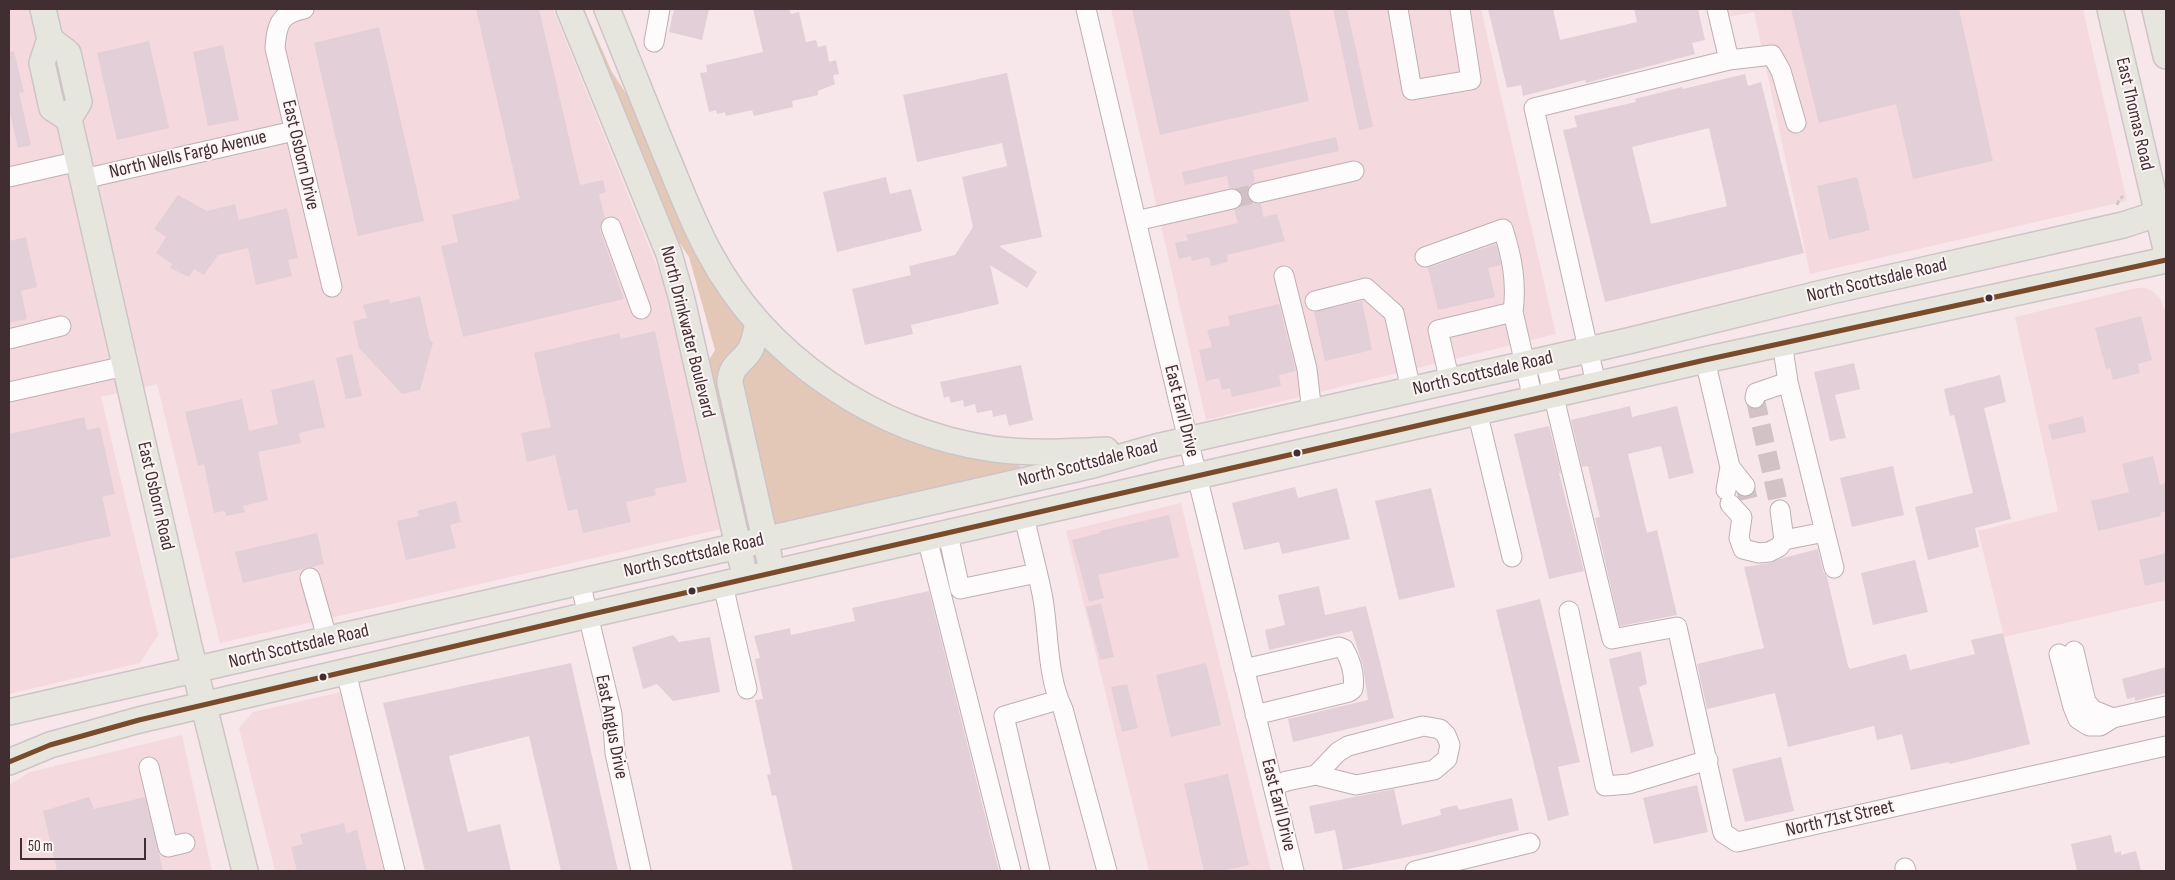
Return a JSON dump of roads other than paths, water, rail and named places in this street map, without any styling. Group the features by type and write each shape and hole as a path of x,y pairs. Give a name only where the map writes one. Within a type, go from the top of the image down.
{"main road":[{"name":"East Osborn Road","path":"43,9 50,39 42,63 52,108 69,119 195,670 245,871"},
{"name":"North Drinkwater Boulevard","path":"569,9 664,240 682,300 738,546 734,582"},
{"name":"East Thomas Road","path":"2110,9 2162,212 2166,249"},
{"path":"2160,13 2166,56"},
{"path":"611,19 684,198 709,253 725,279 758,322 802,365 851,399 905,426 994,449 1038,452 1156,447"},
{"name":"North Scottsdale Road","path":"9,712 61,702 766,540 1093,464 1156,447 1589,350 1831,291 2123,224 2162,212"},
{"path":"664,240 695,295 709,352 720,361 737,363"},
{"name":"North Scottsdale Road","path":"9,762 24,754 72,738 204,705 1543,396 1782,342 2166,260"},
{"path":"758,322 751,348 745,357 737,363 730,378 730,389 773,574"},
{"path":"9,726 61,702"}],"street":[{"name":"East Osborn Drive","path":"304,9 285,16 279,22 275,48 332,288"},
{"path":"654,42 660,9"},
{"name":"East Earll Drive","path":"1086,9 1188,440 1294,871"},
{"path":"1398,9 1412,90 1471,80 1460,9"},
{"path":"1717,9 1729,60"},
{"path":"1596,384 1534,108 1729,60 1772,55 1781,71 1796,123"},
{"name":"North Wells Fargo Avenue","path":"9,177 81,170 294,131"},
{"path":"1258,193 1354,171"},
{"path":"1136,221 1232,199"},
{"path":"611,227 641,309"},
{"path":"1426,257 1503,229 1515,274 1516,294 1513,312 1535,362 1543,396"},
{"path":"1284,276 1307,369 1312,413"},
{"path":"1315,301 1366,288 1394,313 1411,390"},
{"path":"1450,382 1438,330 1513,312"},
{"path":"9,339 60,326"},
{"path":"1782,342 1788,382 1834,568"},
{"path":"1705,360 1738,498 1740,538 1743,549 1759,553 1770,552 1779,547 1784,540 1780,510"},
{"path":"9,392 126,366"},
{"path":"1755,398 1756,393 1763,389 1788,382"},
{"name":"North 71st Street","path":"1543,396 1612,639 1677,627 1723,833 1737,842 2166,746"},
{"path":"1477,412 1512,557"},
{"path":"1024,516 1043,599 1050,659 1058,700 1063,709 1082,772 1107,871"},
{"path":"1784,540 1825,532"},
{"path":"937,536 960,589 1037,573"},
{"path":"937,536 1011,871"},
{"path":"310,578 328,641"},
{"name":"East Angus Drive","path":"580,582 612,714 614,753 641,871"},
{"path":"734,582 747,689"},
{"path":"1569,611 1605,786 1629,784 1708,760"},
{"path":"1244,669 1339,647 1344,649 1348,655 1353,673 1353,689 1349,692 1255,715"},
{"path":"2066,652 2072,708 2078,719 2089,726 2100,726 2113,718 2166,706"},
{"path":"346,672 395,871"},
{"path":"1040,871 1004,716 1058,700"},
{"path":"1273,786 1316,775 1356,785 1434,770 1447,759 1450,745 1446,735 1440,728 1423,726 1348,746 1338,752 1316,775"},
{"path":"149,767 168,846 185,843"},
{"path":"1415,871 1530,843"}],"tunnel":[{"path":"1232,199 1258,193"},
{"path":"1755,398 1780,510"},
{"path":"1745,486 1748,499"}]}
